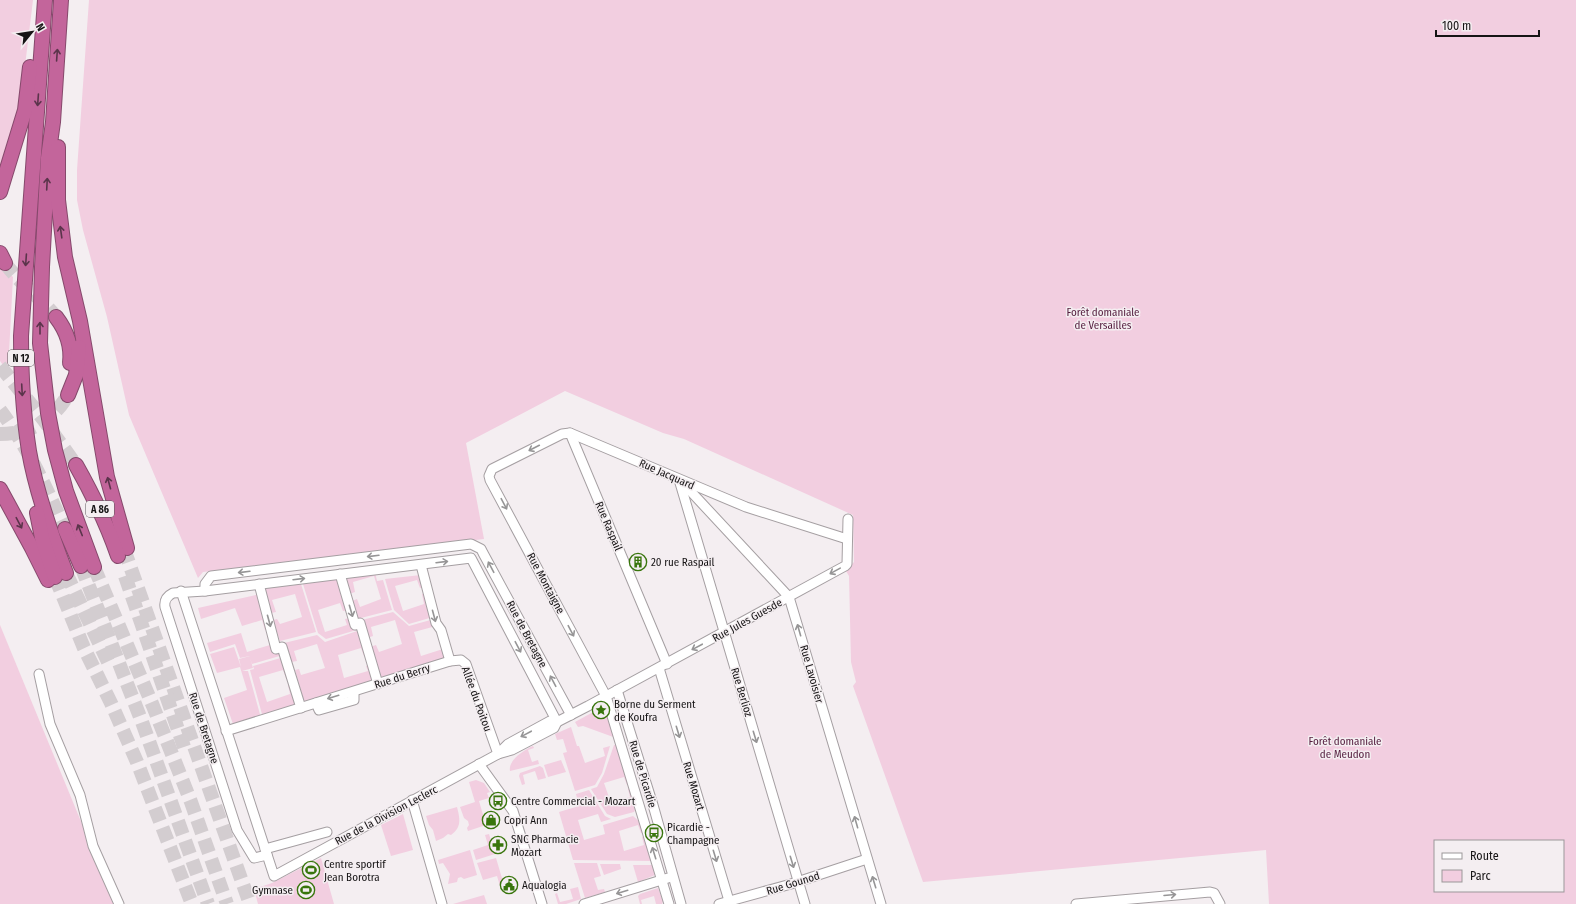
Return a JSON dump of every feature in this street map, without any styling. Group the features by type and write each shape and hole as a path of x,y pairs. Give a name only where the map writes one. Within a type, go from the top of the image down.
{"highway":[{"name":"N 12","path":"0,489 32,548 56,577 42,538 33,502 38,492 29,452 23,403 21,336 45,0"},
{"name":"N 12","path":"61,0 53,122 48,166 40,331 42,367 55,450 88,566 65,529"},
{"path":"0,192 25,110 30,64 40,61"},
{"path":"53,122 58,134 58,200 65,257 79,345 76,375 66,391 70,350 65,332 56,316"},
{"name":"A 86","path":"65,257 80,321 123,551 106,522 78,463"}],"street":[{"name":"Rue Montaigne","path":"570,433 562,434 492,469 489,476 606,696 669,904"},
{"name":"Rue Jacquard","path":"570,433 746,507 847,539"},
{"name":"Rue Raspail","path":"570,433 663,666"},
{"name":"Rue Lavoisier","path":"679,479 789,597 881,904"},
{"name":"Rue Berlioz","path":"679,479 805,904"},
{"name":"Rue Jules Guesde","path":"606,696 845,566 847,564 848,519"},
{"path":"180,591 204,590 420,565 471,558 483,552 476,545 469,544 211,576 205,584 204,590"},
{"name":"Rue de Bretagne","path":"469,544 471,558 557,722"},
{"name":"Rue de Bretagne","path":"483,552 571,715"},
{"name":"Allée du Poitou","path":"420,565 436,623 441,630 450,661 461,660 466,664 498,754"},
{"path":"340,574 355,625 360,623 378,684"},
{"path":"259,584 276,649 282,647 301,708"},
{"name":"Rue de Bretagne","path":"266,852 254,858 237,830 165,607 168,595 180,591 274,876"},
{"name":"Rue du Berry","path":"226,731 301,708 316,703 320,700 354,692 450,661"},
{"name":"Rue Mozart","path":"663,666 729,902"},
{"path":"38,674 50,724 80,795 93,846 119,904"},
{"name":"Rue de Picardie","path":"617,690 653,805 681,904"},
{"name":"Rue de la Division Leclerc","path":"274,876 479,764 498,754 512,750 554,728 557,722 606,696"},
{"path":"479,764 513,811 542,904"},
{"path":"412,800 442,904"},
{"path":"266,852 327,832"},
{"name":"Rue Gounod","path":"718,904 798,882 867,859"},
{"path":"584,904 673,876"},
{"path":"1076,904 1210,892 1214,893 1220,904"}],"green space":[{"path":"0,0 33,0 20,107 0,175"},
{"name":"Forêt domaniale de Versailles","path":"89,0 1576,0 1576,904 1269,904 1266,850 923,882 853,686 856,682 851,662 849,576 846,571 854,562 853,515 684,439 663,433 565,391 466,443 484,539 203,572 198,578 129,415 107,317 83,230 77,200 77,170"},
{"path":"0,263 13,277 8,372 0,361"},
{"path":"375,572 377,581 383,580 392,610 357,619 352,601 357,599 360,607 381,599 374,576 353,582 355,592 349,594 344,576"},
{"path":"421,575 425,587 420,588 417,580 395,586 403,611 424,604 422,594 427,593 433,617 409,624 394,610 385,579"},
{"path":"340,579 349,610 343,611 340,603 318,610 325,632 347,625 345,619 351,618 360,629 326,639 318,633 303,584"},
{"path":"288,583 290,586 301,584 316,632 280,641 273,620 277,619 280,624 302,617 295,594 272,600 276,612 271,613 263,586"},
{"path":"260,594 269,629 265,630 262,620 242,626 235,608 201,619 198,608"},
{"path":"393,612 409,626 434,619 436,626 414,632 421,656 443,649 449,660 381,682 370,647 376,645 379,652 402,644 395,620 371,627 373,636 367,638 362,620"},
{"path":"0,625 115,904 0,904"},
{"path":"360,630 368,655 364,656 361,648 338,655 344,678 368,671 366,666 371,664 376,683 305,705 295,670 299,669 301,675 325,668 317,644 294,651 297,661 291,662 286,645 280,646 280,644 317,635 325,642"},
{"path":"241,633 247,652 270,645 267,636 271,635 283,655 252,664 250,658 253,668 242,671 248,671 261,718 234,727 224,698 247,690 240,667 217,673 210,654 234,647 241,667 239,659 250,656 240,658 235,644 210,652 207,643"},
{"path":"284,657 290,677 286,678 283,670 259,677 267,702 290,694 288,685 292,683 299,706 263,718 250,670 254,669 253,666"},
{"path":"595,711 608,714 616,738 583,726 578,727 575,722"},
{"path":"571,727 577,746 579,746 585,763 605,756 603,748 610,746 602,773 595,785 575,791 563,753 567,752 563,739 557,740 555,734"},
{"path":"614,745 617,745 628,784 627,785 624,777 604,783 611,803 630,797 628,789 630,788 635,810 634,812 615,817 607,814 591,789 597,787 604,774"},
{"path":"533,746 534,748 528,750 532,762 538,760 539,764 510,771 511,763 514,759 525,750"},
{"path":"561,760 566,772 548,777 544,765"},
{"path":"540,766 543,768 546,778 538,780 535,771 523,775 525,784 522,785 519,776 520,773"},
{"path":"476,780 484,783 490,792 487,793 489,798 479,801 486,825 468,831 468,821 464,818 460,807 475,802 469,782"},
{"path":"589,790 605,816 611,819 601,822 598,814 578,820 584,840 605,834 603,825 633,816 641,823 643,833 641,833 638,825 619,831 624,851 644,845 642,837 644,836 652,861 573,860 559,812 579,806 576,794"},
{"path":"457,807 459,826 451,835 448,834 436,841 433,830 429,825 426,816"},
{"path":"403,814 413,850 391,856 381,825"},
{"path":"489,834 495,854 476,860 473,850 488,845 485,835"},
{"path":"470,850 477,875 464,879 461,877 458,878 457,882 448,884 450,874 443,863 439,864 438,860"},
{"name":"Centre sportif Jean Borotra","path":"321,858 334,904 258,904 254,889 272,883"},
{"path":"496,858 504,885 500,886 497,876 483,880 477,863"},
{"path":"574,863 597,863 601,876 594,878 598,890 604,889 605,892 585,898"},
{"path":"600,864 620,864 621,869 604,875"},
{"path":"633,865 652,865 655,875 638,882"},
{"path":"578,887 581,899 566,904 558,904 555,894 557,893 560,902 573,899 570,889"},
{"path":"658,888 663,901 662,904 656,904 654,896 641,900 642,904 640,904 638,896 640,894"},
{"path":"484,895 487,904 453,904"}],"tunnel":[{"path":"5,263 56,317"},
{"path":"0,366 43,419 76,465"},
{"path":"0,434 21,431 40,424 55,412 68,395"},
{"path":"0,410 28,453 65,529"},
{"path":"124,549 250,904"},
{"path":"81,566 142,722 208,904"},
{"path":"94,567 153,706 191,802 227,904"},
{"path":"66,573 110,666"},
{"path":"125,576 184,747"},
{"path":"55,577 84,648 111,703 137,762 192,904"}],"place":[{"name":"20 rue Raspail","path":"638,562"},
{"name":"Borne du Serment de Koufra","path":"601,710"},
{"name":"Centre Commercial - Mozart","path":"498,801"},
{"name":"Copri Ann","path":"491,820"},
{"name":"Picardie - Champagne","path":"654,833"},
{"name":"SNC Pharmacie Mozart","path":"498,845"},
{"name":"Centre sportif Jean Borotra","path":"311,870"},
{"name":"Aqualogia","path":"509,885"},
{"name":"Gymnase","path":"306,890"}],"park label":[{"name":"Forêt domaniale de Meudon","path":"1345,747"}]}
